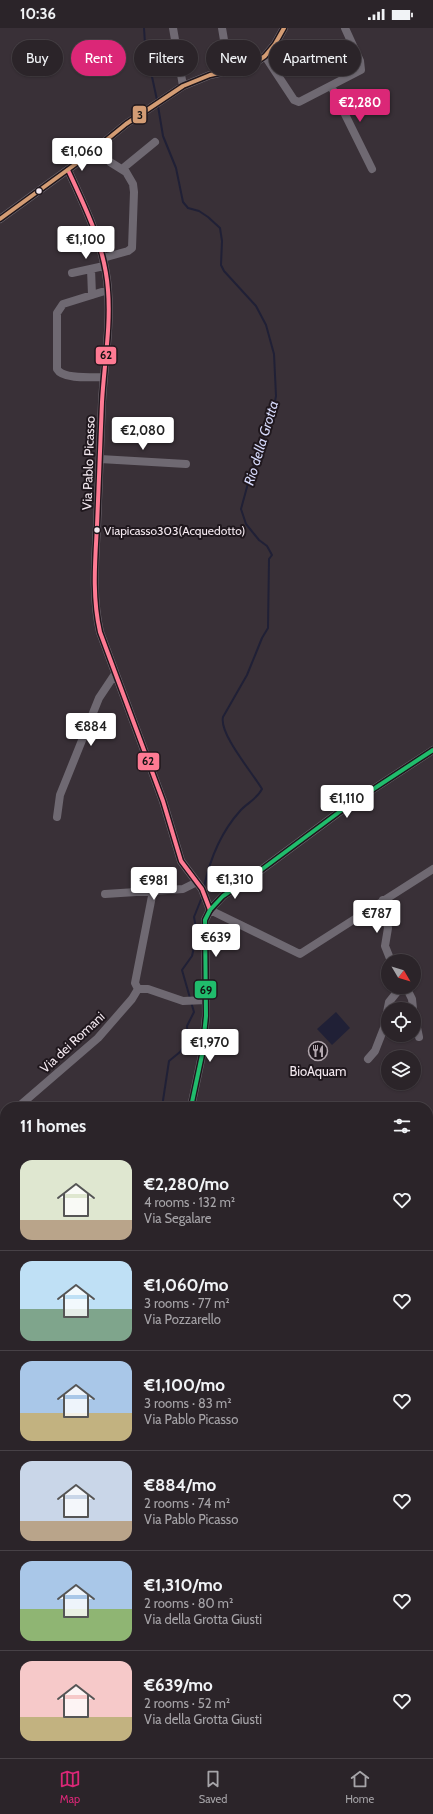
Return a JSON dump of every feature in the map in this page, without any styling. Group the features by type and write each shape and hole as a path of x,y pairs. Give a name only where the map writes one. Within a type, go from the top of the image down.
{"street":[{"path":"173,28 183,86"},
{"path":"222,28 224,40"},
{"path":"261,59 275,44 284,28"},
{"path":"265,56 297,102 302,101 360,71 362,68 345,28"},
{"path":"0,219 68,170 126,124 183,86 207,76"},
{"path":"331,86 372,169"},
{"path":"122,169 155,142"},
{"path":"98,147 110,162 122,169 133,184 134,192 132,248 128,251 103,258"},
{"name":"Via Pablo Picasso","path":"68,170 96,232 103,258 108,290 94,598 100,632 163,801 182,860 201,890 210,910"},
{"path":"72,273 104,266"},
{"path":"91,269 92,295"},
{"path":"104,377 67,376 60,373 58,369 56,319 58,310 68,302 108,290"},
{"path":"100,459 186,464"},
{"path":"57,817 60,795 99,698 115,674"},
{"path":"192,1102 202,1055 206,1016 205,920 210,910 223,896 346,807 433,750"},
{"path":"210,910 300,954 433,869"},
{"path":"105,894 183,889 201,890"},
{"path":"153,891 135,983 138,989 148,989 183,1001 206,1000"},
{"path":"383,900 388,928 385,946 388,954"},
{"name":"Via dei Romani","path":"24,1102 98,1038 132,999 138,989"},
{"path":"368,1059 375,1052 384,1028 389,1002 395,994"}],"water":[{"path":"336,1012 350,1028 332,1045 317,1029"}],"waterway":[{"name":"Rio della Grotta","path":"144,28 145,44 157,100"},
{"name":"Rio della Grotta","path":"158,106 163,136 176,168 183,202 188,208 199,211 208,217 220,228 222,241 221,265 224,271 256,306 266,325 274,354 276,396 273,412 250,476 241,509 246,524 259,540 267,546 272,555 269,559 268,628 262,638 247,675 223,717 223,724 231,743 262,789 257,796 240,811 227,828 217,846 209,866 204,887"},
{"path":"190,998 182,970 192,956 197,934 194,917 202,897"},
{"path":"163,1102 169,1061 180,1052 188,1040 187,1026 194,1012 191,1002"}],"transit line":[{"name":"3","path":"0,219 88,155 126,124 183,86 210,75 251,66 265,56 275,44 284,28"},
{"name":"62","path":"68,170 94,228 99,243 106,274 109,304 102,402 95,566 97,619 100,632 163,801 181,861 202,889 210,910"},
{"name":"69","path":"192,1102 202,1055 206,1016 205,920 210,910 223,896 253,876 346,807 433,750"}],"place":[{"name":"Viapicasso303(Acquedotto)","path":"97,530"},
{"name":"BioAquam","path":"318,1051"}]}
